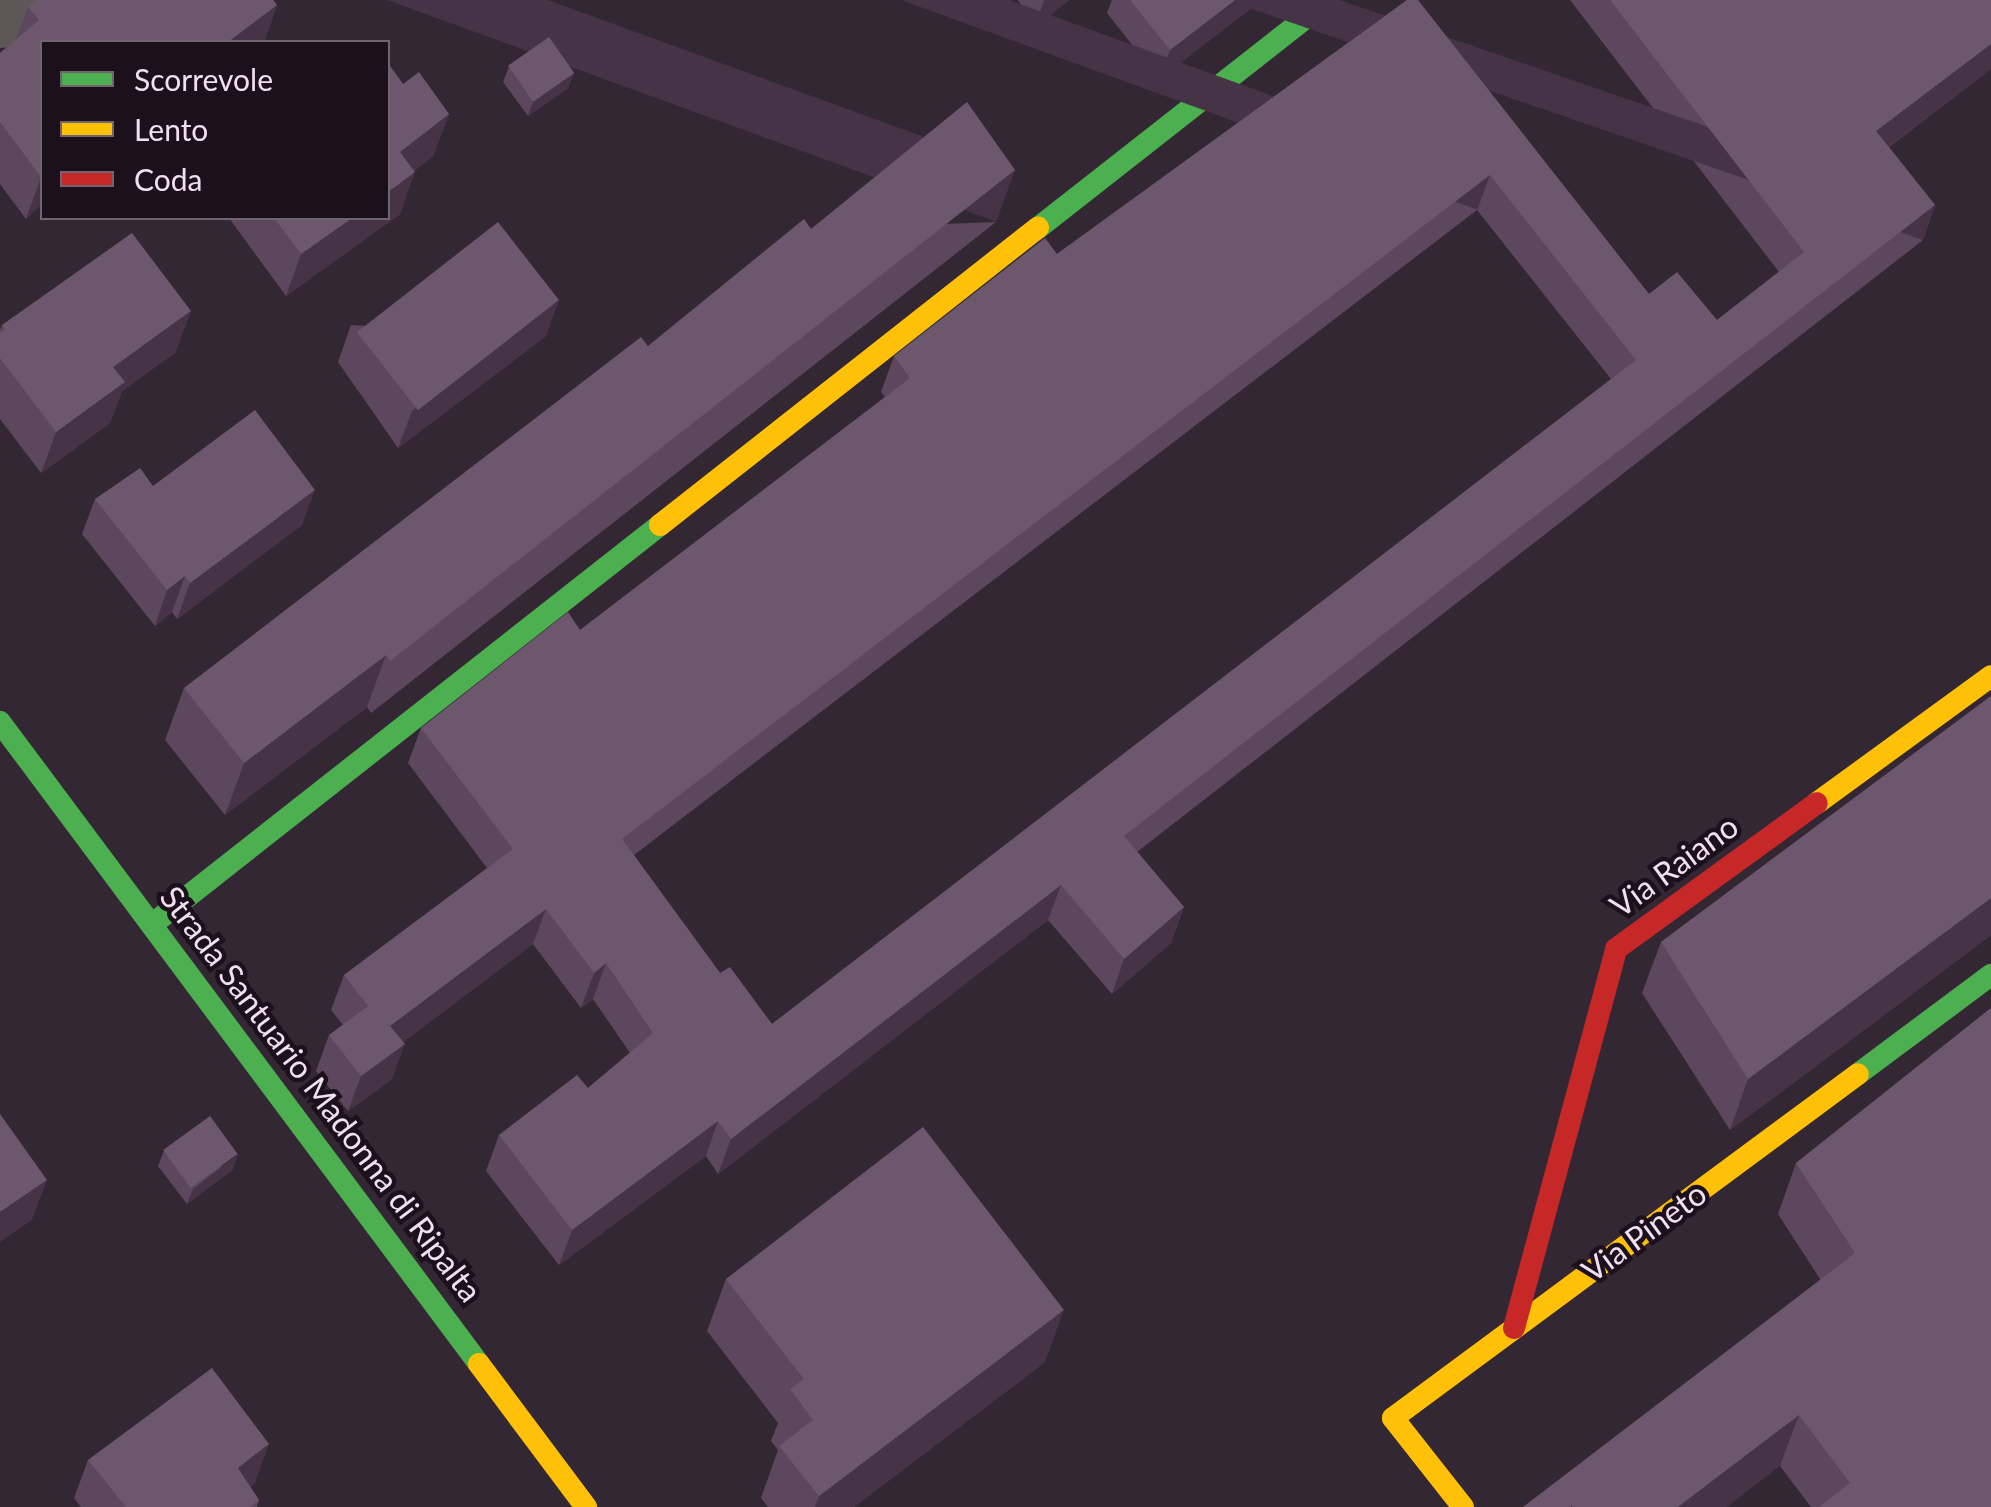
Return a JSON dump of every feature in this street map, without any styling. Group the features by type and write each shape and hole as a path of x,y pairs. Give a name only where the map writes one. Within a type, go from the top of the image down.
{"street":[{"path":"0,20 26,0"},
{"path":"154,922 1329,0"},
{"name":"Via Raiano","path":"1514,1328 1616,949 1991,676"},
{"name":"Strada Santuario Madonna di Ripalta","path":"0,722 154,922 586,1507"},
{"name":"Via Pineto","path":"1448,1502 1393,1418 1991,976"}],"building":[{"path":"37,0 273,0 277,5 231,40 40,40 40,176 0,122 0,53 39,20 28,7"},
{"path":"1130,0 1235,0 1170,50"},
{"path":"1407,0 1418,0 1649,294 1677,272 1717,320 1804,252 1610,0 1991,0 1991,44 1876,131 1935,205 1124,836 1184,907 1124,959 1061,885 731,1139 718,1121 572,1230 499,1135 577,1075 588,1088 653,1033 606,963 594,973 546,909 390,1026 405,1044 361,1076 329,1035 368,1006 344,975 513,849 421,728 568,612 580,630 910,378 894,356 1045,238 1057,254","holes":["1490,175 1636,360 772,1024 730,967 720,973 622,839"]},
{"path":"549,37 574,73 533,102 508,66"},
{"path":"390,66 403,84 419,72 449,114 400,152 415,172 390,191"},
{"path":"967,102 1015,170 390,661 386,655 244,763 184,688 641,337 648,346 804,219 811,229"},
{"path":"276,220 349,220 301,254"},
{"path":"498,222 559,300 418,410 357,332"},
{"path":"132,233 191,311 113,367 125,382 56,432 0,358 0,333 5,329 2,325"},
{"path":"255,410 315,490 190,583 185,576 167,590 95,499 140,468 153,486"},
{"path":"1991,696 1991,898 1748,1079 1661,942"},
{"path":"1991,1008 1991,1507 1819,1507 1850,1483 1799,1415 1678,1507 1523,1507 1855,1253 1796,1163"},
{"path":"0,1114 47,1180 0,1212"},
{"path":"210,1116 238,1154 191,1188 163,1150"},
{"path":"923,1127 1064,1310 819,1496 779,1446 813,1420 790,1389 804,1379 726,1279"},
{"path":"212,1368 269,1444 238,1468 259,1500 250,1507 126,1507 88,1460"}],"traffic: fast":[{"path":"1038,228 1329,0"},
{"path":"154,923 660,525"},
{"path":"0,722 479,1364"},
{"path":"1858,1074 1991,975"}],"traffic: slow":[{"path":"660,525 1038,228"},
{"path":"1817,803 1991,676"},
{"path":"1463,1507 1393,1418 1858,1074"},
{"path":"479,1364 586,1507"}],"traffic: jam":[{"path":"1514,1328 1616,949 1817,803"}]}
